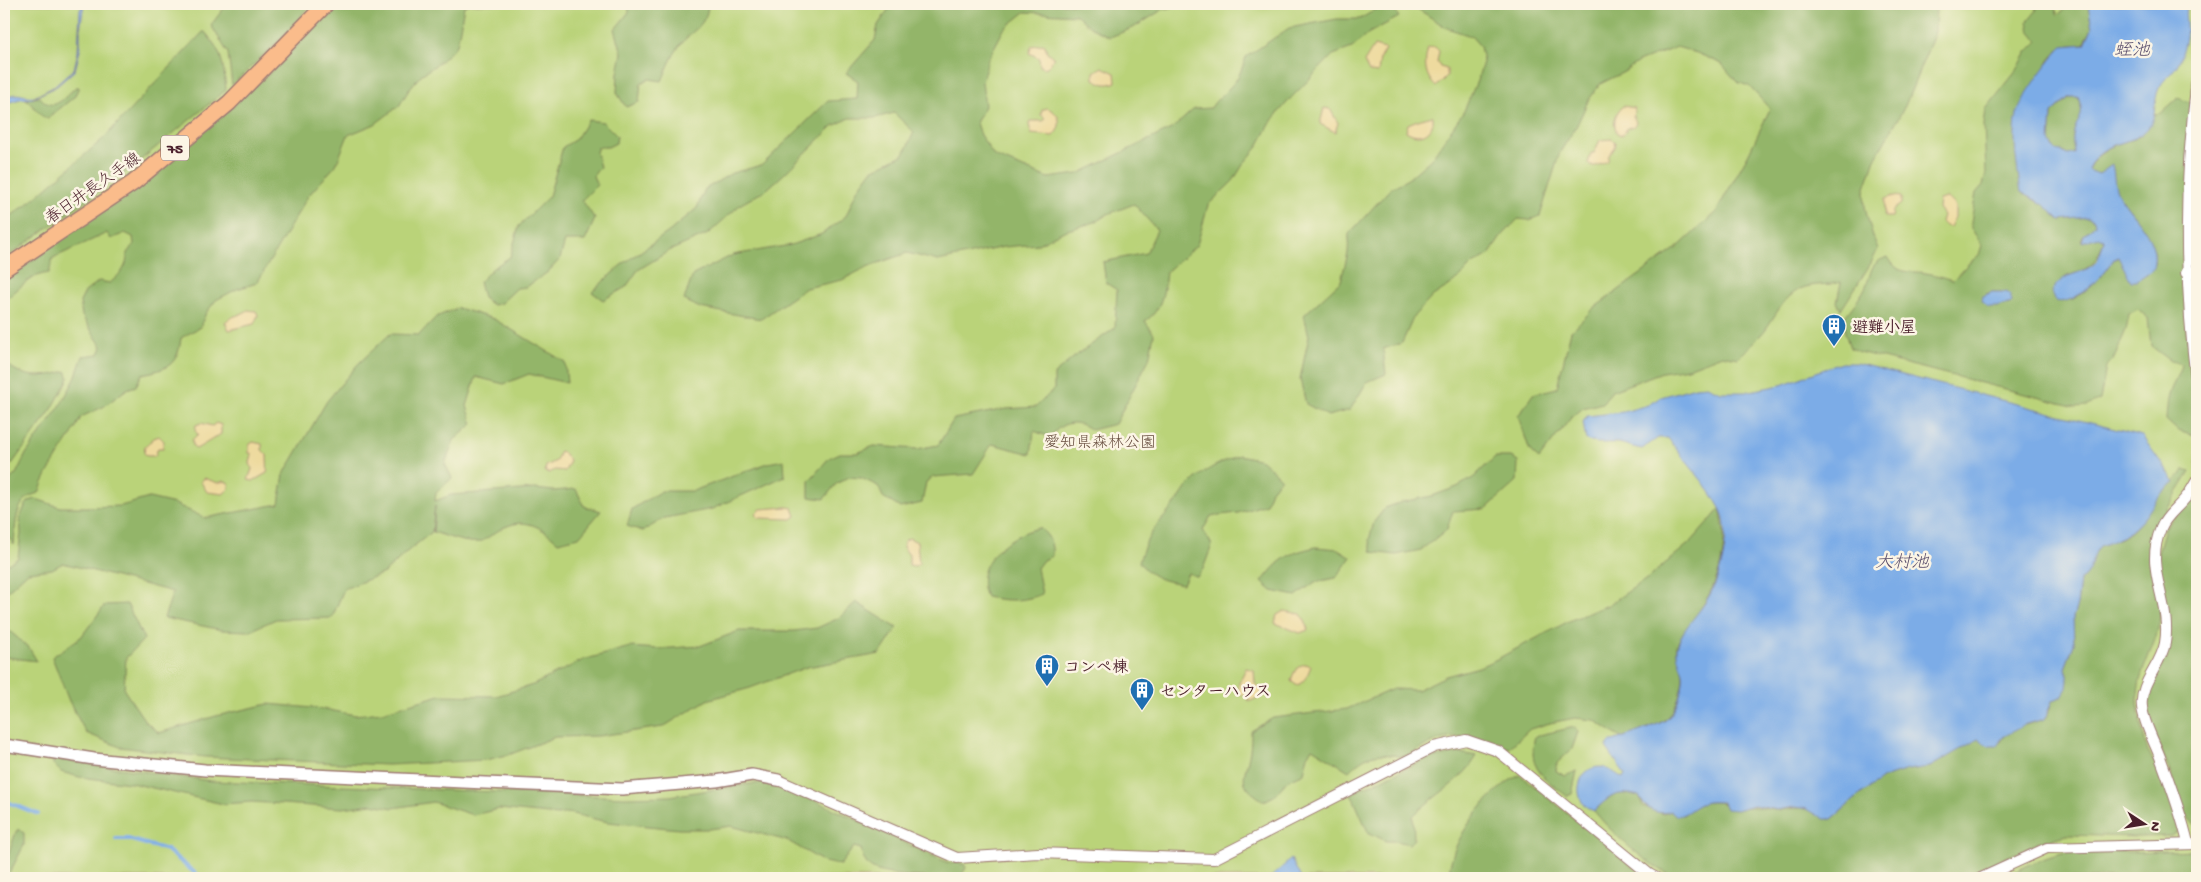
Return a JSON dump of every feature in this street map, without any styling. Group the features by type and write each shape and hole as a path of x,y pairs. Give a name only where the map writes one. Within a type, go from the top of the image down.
{"main road":[{"name":"春日井長久手線","path":"4,269 133,183 229,103 326,4"}],"street":[{"path":"2197,81 2191,125 2187,186 2186,273 2189,328 2197,388"},
{"path":"2186,273 2197,271"},
{"path":"1981,878 2047,848 2193,844 2145,720 2142,702 2146,686 2162,655 2165,638 2166,611 2154,570 2154,555 2158,536 2161,526 2187,496 2197,480"},
{"path":"4,745 94,759 205,770 622,788 716,781 752,775 778,780 957,858 1038,853 1138,858 1214,858 1434,747 1466,740 1498,751 1648,874 1657,878"}],"green space":[{"name":"愛知県森林公園","path":"4,4 2197,4 2197,46 2188,126 2183,275 2197,276 2197,878 4,878"},
{"path":"227,4 312,4 273,46 232,85 228,53 211,25"},
{"path":"336,4 470,4 464,6 457,45 440,62 421,75 399,106 375,124 348,135 336,165 308,196 257,283 237,289 216,300 206,313 200,327 181,338 180,347 174,360 165,368 142,374 136,386 127,389 103,407 81,417 48,473 39,493 25,500 21,506 16,521 14,545 4,531 4,485 16,474 26,454 60,406 74,381 83,356 99,354 102,347 82,316 80,302 85,292 99,281 110,283 120,274 125,267 127,253 134,244 133,237 125,233 111,239 107,233 53,258 49,273 30,280 4,301 4,281 87,221 226,112 284,60"},
{"path":"628,4 708,4 702,23 677,49 662,81 649,79 641,83 639,102 626,107 617,93 622,53 615,29 629,12"},
{"path":"892,4 1183,4 1162,10 1133,28 1110,37 1090,27 1077,15 1025,12 1004,29 988,59 982,82 985,106 976,123 980,135 994,156 1048,178 1078,174 1173,128 1194,109 1211,108 1235,81 1246,57 1289,28 1337,19 1360,19 1385,4 1390,4 1399,17 1369,33 1352,48 1333,55 1273,119 1257,148 1244,163 1233,181 1208,205 1197,245 1166,272 1159,306 1151,317 1145,321 1154,334 1149,359 1115,424 1091,430 1080,424 1069,423 1059,428 1050,437 1034,431 1031,454 992,444 973,474 933,477 926,482 922,503 900,508 883,497 878,486 861,478 849,477 836,484 824,499 809,497 809,481 829,458 840,453 857,453 874,446 917,449 938,445 954,419 1006,409 1036,407 1054,389 1054,374 1078,354 1115,328 1117,290 1106,283 1103,262 1146,253 1157,230 1134,204 1108,214 1095,222 1064,231 1038,244 1004,247 938,261 907,253 867,267 842,280 806,288 761,319 700,308 684,300 693,275 733,255 791,245 822,234 846,216 857,190 872,170 904,154 914,132 894,113 875,118 850,118 833,126 766,190 741,204 708,234 669,251 638,270 626,287 603,300 592,292 620,266 670,231 697,208 705,189 732,173 762,165 828,101 857,99 858,81 846,73 875,40 878,25"},
{"path":"1410,4 1938,4 1936,7 1935,32 1905,106 1875,159 1864,191 1865,207 1878,249 1871,263 1841,310 1837,302 1841,282 1800,289 1784,302 1765,330 1738,358 1722,355 1688,368 1662,372 1612,391 1602,403 1583,408 1570,419 1539,459 1530,451 1518,416 1533,394 1557,388 1571,331 1594,308 1678,247 1716,212 1748,155 1770,109 1749,86 1737,82 1722,64 1677,47 1638,62 1624,72 1600,84 1588,101 1576,127 1560,152 1540,216 1529,220 1518,219 1501,237 1489,255 1471,265 1459,279 1433,296 1414,316 1402,343 1383,349 1386,374 1367,382 1350,410 1328,416 1306,404 1300,379 1309,336 1304,315 1341,281 1348,253 1349,234 1391,188 1408,179 1431,159 1464,111 1483,62 1480,46 1471,36 1447,28"},
{"path":"2035,4 2053,4 2058,15 2070,4 2088,4 2092,28 2084,44 2062,46 2050,59 2042,74 2021,192 2043,204 2060,220 2088,217 2094,220 2095,225 2084,234 2081,240 2085,241 2099,237 2104,240 2095,260 2087,268 2066,276 2071,300 2094,283 2112,260 2119,257 2136,281 2152,269 2155,258 2153,248 2144,229 2117,193 2110,166 2102,174 2094,174 2088,171 2091,164 2105,150 2139,136 2148,126 2154,114 2161,113 2178,98 2191,103 2186,327 2194,394 2194,436 2178,431 2166,420 2169,395 2182,364 2171,361 2151,346 2148,318 2138,309 2129,314 2126,330 2113,360 2106,367 2100,400 2087,406 2076,407 1859,352 1850,348 1845,333 1844,318 1863,292 1872,269 1877,262 1888,257 1900,270 1953,280 1979,255 1982,245 1971,228 1971,222 1976,193 1983,185 1986,174 1984,125 1986,109 2017,70 2027,52 2038,41 2030,31 2028,21 2037,10","holes":["2006,292 2012,303 1997,307 1986,294"]},
{"path":"205,32 219,53 223,65 226,90 126,172 4,259 4,221 30,202 103,139"},
{"path":"76,87 79,87 74,97 48,118 44,118 26,99 40,97 45,102 54,104 58,103"},
{"path":"2070,97 2078,97 2082,111 2074,132 2074,154 2067,155 2062,151 2055,150 2050,142 2052,113"},
{"path":"588,120 603,122 617,136 616,143 608,147 598,147 596,152 600,167 593,176 597,185 582,200 595,219 585,241 565,241 560,259 548,272 526,287 517,288 501,303 493,305 483,298 479,282 493,268 510,257 519,226 549,196 563,147 576,139"},
{"path":"458,308 494,319 565,362 567,383 529,374 504,384 476,377 467,406 473,424 454,440 445,464 452,478 436,493 435,501 451,495 535,489 554,491 576,489 584,506 601,511 579,537 558,542 536,526 521,523 505,527 479,542 462,541 433,532 435,506 432,532 384,573 344,589 332,618 276,619 249,631 222,630 164,618 173,592 63,563 52,569 28,572 4,594 4,566 18,558 21,533 20,518 29,501 36,499 60,507 86,507 121,506 149,498 175,504 205,518 279,504 284,474 327,401 358,364 390,334 419,335 436,317"},
{"path":"4,361 18,372 33,376 66,371 69,378 52,409 12,464 4,462"},
{"path":"1239,455 1262,460 1281,478 1271,490 1266,504 1238,513 1211,516 1203,530 1212,545 1203,569 1197,577 1188,573 1183,584 1164,580 1148,572 1139,562 1149,536 1158,524 1194,480 1213,467"},
{"path":"1495,457 1511,457 1518,461 1517,481 1486,509 1453,511 1447,529 1421,550 1396,555 1372,552 1369,540 1374,522 1385,508 1402,502 1432,496 1457,487 1473,478"},
{"path":"784,460 785,476 712,509 665,518 643,531 627,526 632,509 661,491 693,491 768,463"},
{"path":"2184,470 2190,472 2159,525 2151,548 2150,558 2160,610 2157,632 2142,674 2138,695 2139,715 2146,746 2173,796 2181,824 2179,830 2171,836 2067,835 2040,842 1961,878 1675,878 1653,865 1632,849 1594,811 1609,798 1619,794 1631,794 1639,796 1643,806 1663,814 1671,811 1683,815 1702,803 1715,802 1722,803 1736,810 1752,807 1779,810 1802,808 1832,819 1883,778 1907,770 1930,767 1979,738 1985,742 2001,742 2009,732 2042,720 2047,717 2052,701 2062,696 2068,680 2065,668 2074,644 2073,617 2077,605 2080,580 2089,570 2094,552 2107,542 2122,538 2131,531 2142,520 2165,489"},
{"path":"2197,488 2197,828 2187,816 2146,711 2145,698 2167,652 2157,556 2165,528"},
{"path":"1720,509 1724,537 1721,563 1706,601 1677,645 1683,674 1682,685 1673,711 1662,722 1621,738 1594,720 1575,718 1530,729 1509,748 1480,739 1455,737 1433,742 1405,756 1383,754 1367,757 1349,771 1312,748 1308,755 1304,773 1287,781 1274,796 1264,801 1255,795 1246,784 1244,779 1250,751 1251,731 1273,718 1347,709 1393,689 1417,690 1446,676 1479,667 1497,659 1571,620 1608,605 1648,578 1692,541"},
{"path":"1040,528 1050,540 1052,551 1052,556 1043,560 1037,568 1042,594 1014,600 986,597 983,584 988,562 1006,543 1017,536"},
{"path":"1316,547 1338,549 1351,557 1336,578 1315,582 1296,596 1272,591 1262,582 1279,562 1285,558"},
{"path":"856,602 897,628 880,654 807,667 750,688 707,700 663,727 598,736 555,737 511,754 486,760 388,765 205,757 120,747 86,733 69,701 52,657 81,637 105,605 127,604 144,639 126,658 124,690 145,721 159,733 216,716 268,704 324,709 355,715 382,712 440,695 496,696 533,685 583,660 630,647 658,649 700,646 739,631 794,631 817,628 839,618"},
{"path":"4,626 29,648 37,661 4,657"},
{"path":"1575,727 1578,732 1572,749 1557,763 1556,771 1565,776 1577,771 1572,794 1567,796 1539,772 1533,757 1533,747 1535,736"},
{"path":"1459,753 1477,756 1464,774 1413,816 1414,839 1409,844 1386,841 1368,832 1351,793 1429,758"},
{"path":"55,759 211,781 626,797 670,796 767,783 789,788 946,862 964,864 966,868 960,877 940,878 891,874 870,867 861,849 854,847 840,865 824,862 788,841 731,826 710,829 679,829 608,822 568,813 558,815 499,809 473,815 433,802 393,808 372,804 343,808 252,802 223,804 131,783 79,777 61,772 52,763"},
{"path":"1520,775 1648,878 1450,878 1450,865 1455,850 1462,834 1472,819 1496,792"},
{"path":"18,829 24,833 24,845 7,878 4,878 4,867"},
{"path":"2078,850 2129,852 2197,850 2197,878 2004,878 2040,860"}],"sand":[{"path":"1045,45 1047,52 1054,58 1049,66 1044,68 1040,66 1039,58 1029,53 1032,46"},
{"path":"1374,46 1385,49 1380,58 1378,73 1369,72 1364,62"},
{"path":"1435,47 1439,51 1437,62 1440,67 1447,69 1447,76 1436,87 1429,78 1426,69 1428,48"},
{"path":"1102,67 1115,73 1116,82 1105,84 1094,79 1094,72"},
{"path":"1623,106 1635,108 1633,116 1636,122 1635,126 1627,128 1623,135 1618,134 1615,123 1616,116"},
{"path":"1047,108 1058,116 1059,124 1056,132 1053,136 1031,134 1030,121 1043,121 1046,119 1041,115 1042,110"},
{"path":"1324,108 1330,109 1338,123 1335,132 1320,124"},
{"path":"1433,116 1432,127 1429,131 1416,135 1406,131 1408,124"},
{"path":"1611,139 1616,142 1608,161 1593,167 1588,164 1591,153 1594,153 1600,140"},
{"path":"1893,196 1901,197 1901,204 1893,210 1892,217 1884,217 1885,199"},
{"path":"1947,198 1955,206 1955,217 1950,227 1945,226 1941,222 1943,215 1938,208 1939,200"},
{"path":"248,310 256,311 258,315 254,324 229,330 225,322"},
{"path":"201,423 212,426 216,423 221,425 221,434 196,449 193,446 192,440 198,434 195,431 196,425"},
{"path":"159,436 164,441 163,448 158,448 155,456 147,456 144,453 145,446"},
{"path":"253,442 262,444 262,450 267,455 267,473 253,481 248,480 252,469 250,463 252,454 249,453 249,445"},
{"path":"560,451 570,461 565,471 545,472 546,466 556,461"},
{"path":"204,478 218,483 224,481 229,483 229,489 223,494 207,492 201,482"},
{"path":"793,508 796,516 792,519 758,518 756,513 761,509"},
{"path":"909,538 917,542 919,564 915,566 909,565 909,555 903,547 904,541"},
{"path":"1284,611 1301,614 1308,630 1300,633 1275,623 1277,615"},
{"path":"1306,664 1311,666 1307,676 1301,684 1296,685 1291,681 1293,675 1298,668"},
{"path":"1246,668 1254,670 1255,684 1263,690 1261,696 1251,701 1248,700 1248,696 1238,694 1239,683"}],"water":[{"path":"83,4 80,50 75,70 57,86 33,98 20,99 4,104 4,97 16,94 34,97 55,86 74,69 78,52 80,10"},
{"name":"蛭池","path":"2088,4 2187,4 2185,12 2186,38 2182,53 2176,67 2159,88 2151,124 2142,134 2099,153 2088,170 2099,174 2112,165 2119,195 2150,239 2154,259 2152,270 2136,281 2131,281 2118,257 2112,260 2103,273 2088,288 2063,302 2056,301 2052,292 2056,285 2066,277 2095,263 2100,255 2104,240 2099,237 2082,242 2084,234 2095,225 2094,220 2088,217 2060,220 2043,204 2021,192 2016,153 2015,133 2017,114 2019,107 2036,79 2062,46 2085,44 2092,28","holes":["2069,97 2078,97 2081,115 2074,131 2074,154 2067,155 2055,150 2050,141 2052,113"]},
{"path":"1992,292 2006,292 2010,294 2012,303 1988,307 1982,301 1983,296"},
{"name":"大村池","path":"1841,363 1856,363 2142,436 2175,482 2164,491 2134,528 2115,541 2100,546 2094,555 2087,574 2080,580 2077,605 2073,617 2074,644 2065,668 2068,680 2067,688 2062,696 2052,701 2045,719 2026,724 2003,737 1997,746 1989,746 1978,739 1930,767 1907,770 1883,778 1832,819 1824,819 1807,809 1795,807 1777,810 1754,805 1736,810 1726,809 1723,802 1703,803 1677,816 1671,811 1656,812 1648,808 1639,796 1631,794 1619,794 1609,798 1594,811 1586,807 1581,801 1579,786 1581,778 1586,772 1593,768 1601,767 1623,778 1625,774 1606,747 1610,742 1663,722 1677,704 1683,678 1677,655 1678,644 1680,638 1706,602 1714,587 1724,553 1725,529 1724,518 1715,499 1668,438 1658,438 1642,449 1618,443 1594,442 1586,440 1583,422 1587,416 1623,412 1648,405 1661,397 1695,387 1707,386 1721,392 1745,392 1781,385"},
{"path":"1291,859 1301,878 1270,878"}],"waterway":[{"path":"4,803 10,803 38,814"},
{"path":"116,839 128,839 167,850 201,878"}],"place":[{"name":"避難小屋","path":"1834,347"},
{"name":"コンペ棟","path":"1047,687"},
{"name":"センターハウス","path":"1142,711"}]}
